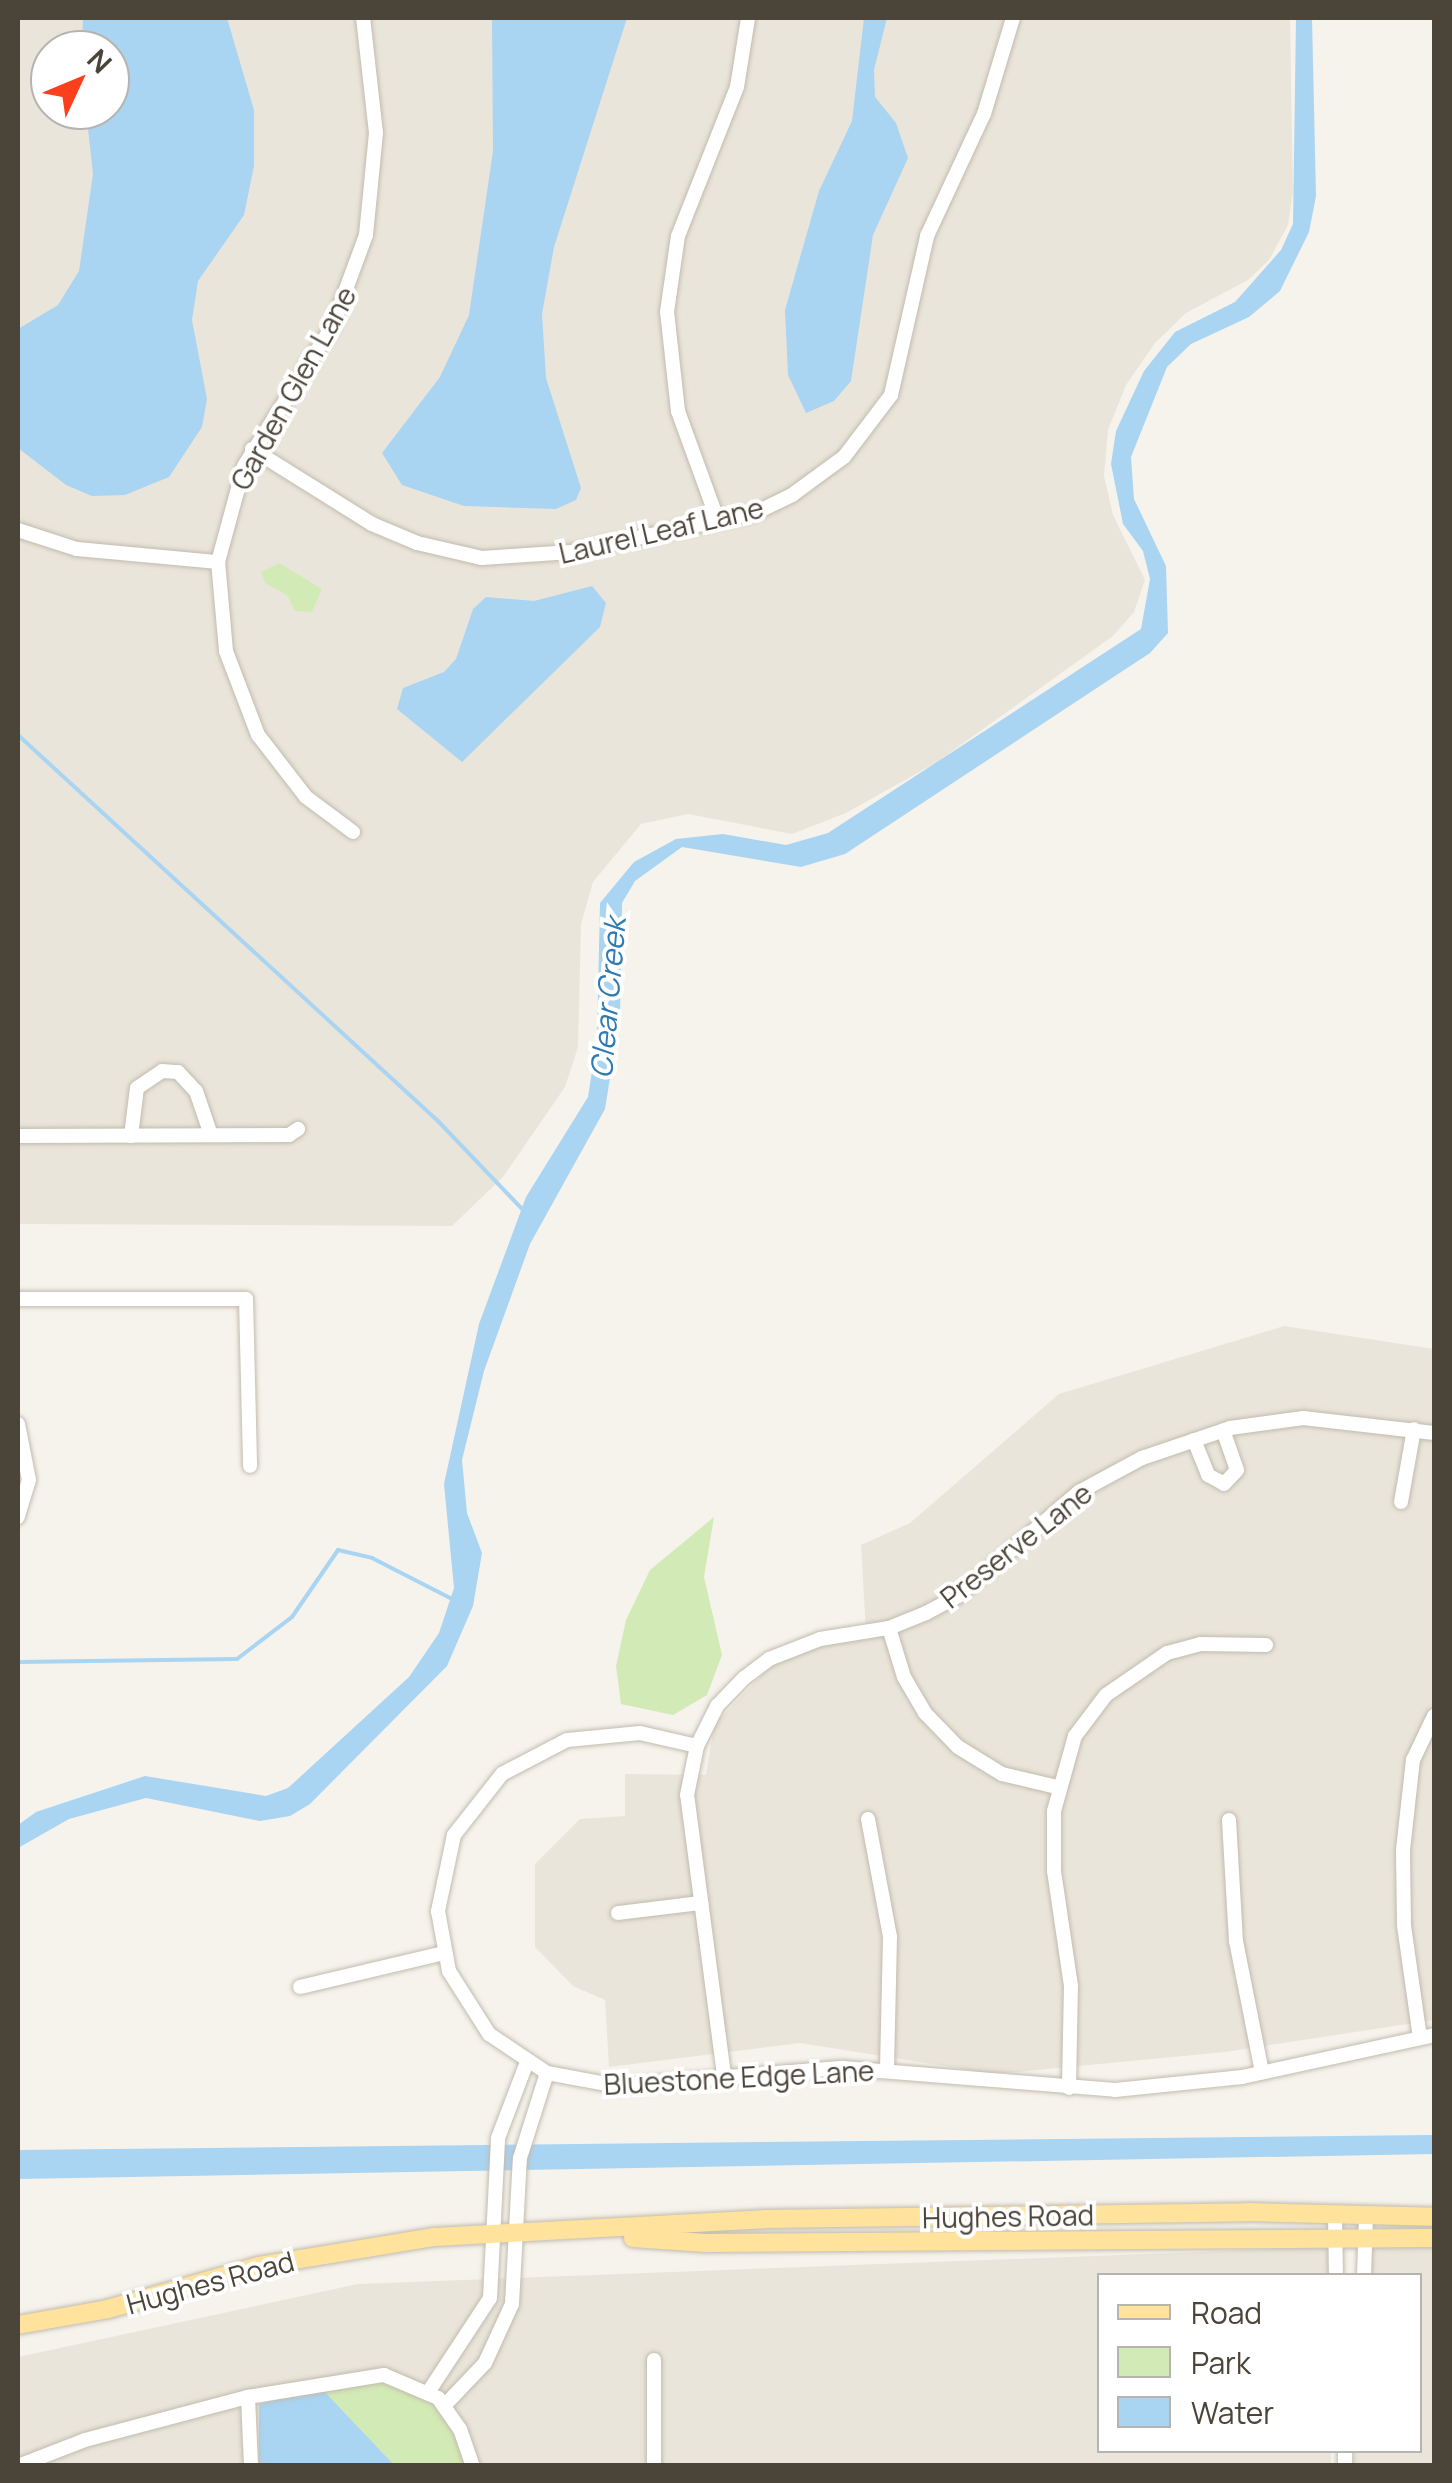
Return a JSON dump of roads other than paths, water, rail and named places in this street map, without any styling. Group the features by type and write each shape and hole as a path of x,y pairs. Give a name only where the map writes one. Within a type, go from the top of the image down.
{"main road":[{"name":"Hughes Road","path":"18,2326 343,2248 764,2219 1335,2214 1434,2217"},
{"name":"Hughes Road","path":"582,2234 706,2243 1434,2238"}],"street":[{"name":"Garden Glen Lane","path":"354,832 297,788 258,735 226,651 218,562 230,504 252,449 332,327 366,235 376,144 363,18"},
{"path":"718,521 678,411 667,312 678,236 737,88 748,18"},
{"name":"Laurel Leaf Lane","path":"252,449 372,524 470,556 540,557 755,514 812,484 862,437 891,395 908,340 927,236 984,114 1013,18"},
{"path":"18,530 77,549 218,562"},
{"path":"131,1136 137,1088 162,1071 178,1072 196,1091 211,1136"},
{"path":"18,1136 289,1135 298,1129"},
{"path":"18,1299 246,1299 250,1466"},
{"name":"Preserve Lane","path":"724,2076 687,1795 697,1746 717,1706 769,1659 820,1639 889,1628 958,1596 1079,1492 1142,1458 1224,1430 1303,1418 1434,1433"},
{"path":"18,1424 29,1480 18,1516"},
{"path":"1401,1502 1414,1429"},
{"path":"1194,1440 1208,1475 1224,1484 1237,1470 1224,1430"},
{"path":"889,1628 904,1678 925,1713 958,1748 1002,1774 1058,1786"},
{"path":"1070,2088 1071,1986 1054,1871 1058,1786 1075,1736 1133,1672 1200,1644 1266,1645"},
{"path":"1428,2036 1404,1925 1403,1850 1413,1760 1434,1716"},
{"name":"Bluestone Edge Lane","path":"697,1746 640,1733 585,1736 540,1750 502,1774 471,1808 448,1852 438,1910 444,1954 474,2017 526,2062 547,2073 618,2086 724,2076 887,2070 1070,2088 1152,2088 1262,2072 1428,2036"},
{"path":"868,1818 890,1937 887,2070"},
{"path":"1229,1820 1236,1941 1262,2072"},
{"path":"618,1912 701,1903"},
{"path":"300,1987 444,1954"},
{"path":"437,2398 482,2319 496,2270 498,2138 526,2062"},
{"path":"437,2398 485,2363 504,2328 516,2236 520,2158 547,2073"},
{"path":"1335,2214 1336,2273"},
{"path":"1364,2273 1366,2215"},
{"path":"654,2360 654,2466"},
{"path":"18,2466 84,2440 248,2397 356,2376 384,2375 437,2398 472,2466"},
{"path":"248,2397 250,2466"}],"water":[{"path":"83,18 227,18 254,110 254,166 244,215 198,281 192,320 207,399 202,427 169,477 125,495 92,496 66,485 18,448 18,329 58,305 79,271 93,174 88,130 130,130 130,30 83,30"},
{"path":"492,18 627,18 554,247 542,314 546,378 581,488 576,500 556,509 464,506 402,485 382,453 440,377 469,315 493,151"},
{"path":"864,18 887,18 874,70 875,97 896,123 908,158 873,235 851,381 834,401 806,413 788,375 785,310 819,191 852,121"},
{"name":"Clear Creek","path":"1296,18 1312,18 1316,196 1309,232 1280,291 1249,317 1191,344 1167,367 1131,457 1134,499 1166,566 1168,633 1150,653 845,854 801,867 682,847 635,881 622,903 620,1016 605,1109 530,1244 484,1371 462,1460 467,1513 482,1553 473,1606 447,1666 310,1804 290,1816 260,1821 146,1798 69,1819 18,1848 18,1825 36,1812 145,1776 266,1796 288,1788 409,1677 439,1633 454,1588 444,1484 479,1324 526,1197 588,1097 597,1039 600,903 634,862 676,839 723,834 786,845 828,833 1141,629 1150,579 1143,551 1123,524 1111,464 1116,431 1144,371 1175,332 1235,302 1281,250 1293,224"},
{"path":"592,586 606,603 600,627 462,762 397,709 403,688 444,672 456,659 473,609 486,597 534,601"},
{"path":"1434,2135 1434,2154 18,2179 18,2150"},
{"path":"322,2389 394,2465 259,2465 259,2404"}],"waterway":[{"path":"18,735 438,1121 524,1211"},
{"path":"18,1662 237,1659 292,1617 338,1550 372,1558 452,1599"}]}
